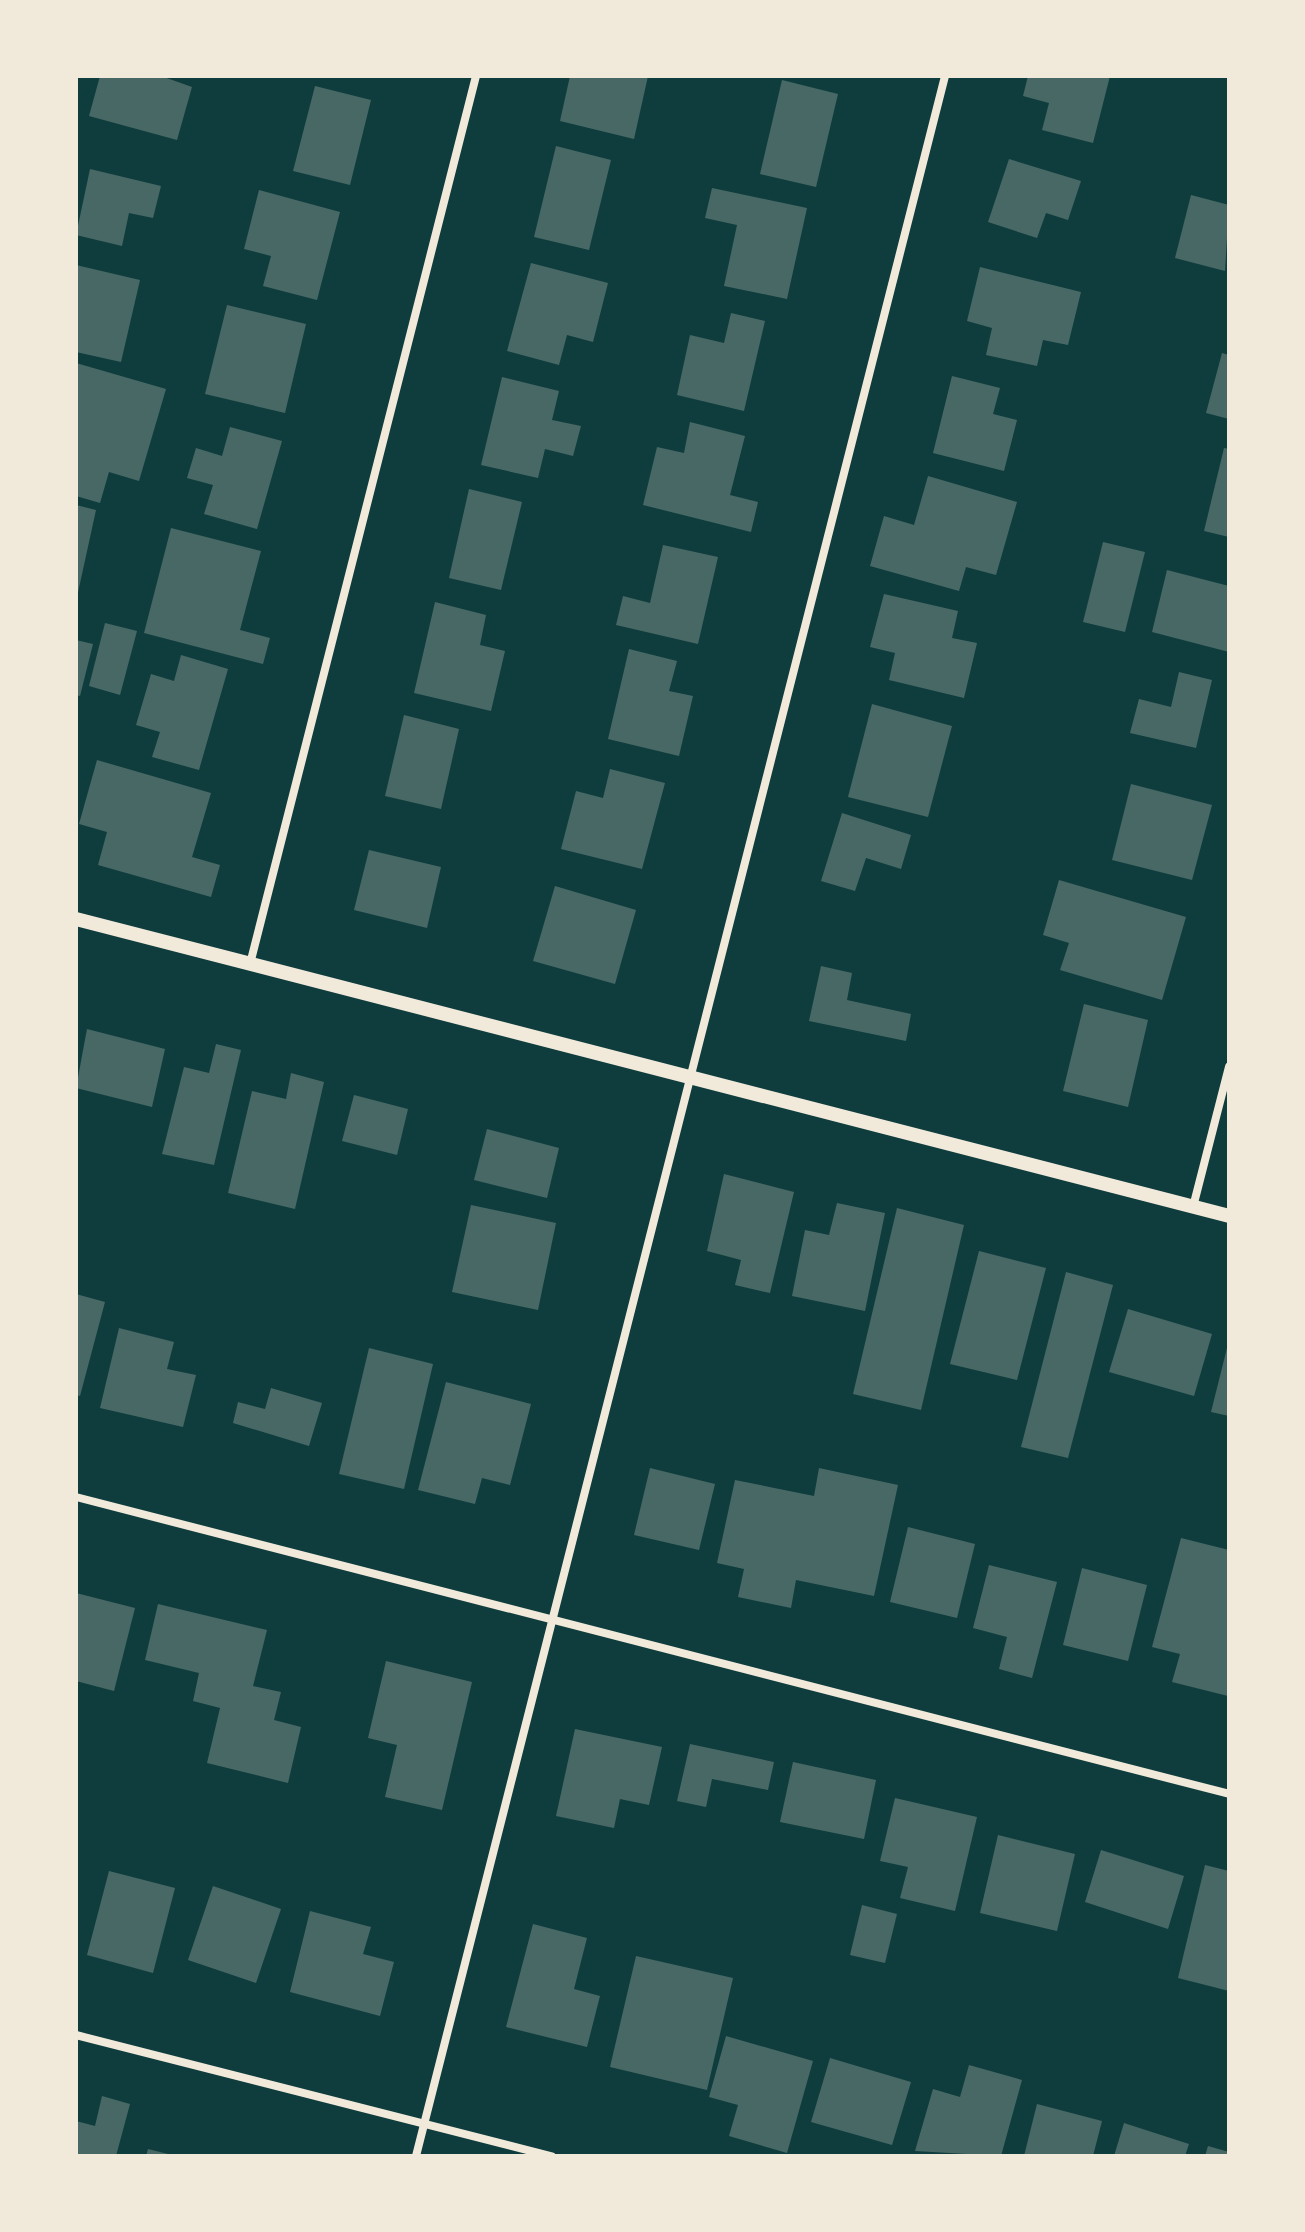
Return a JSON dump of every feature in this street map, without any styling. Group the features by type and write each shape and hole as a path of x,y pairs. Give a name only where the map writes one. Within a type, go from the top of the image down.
{"street":[{"path":"250,964 476,76"},
{"path":"416,2156 552,1619 694,1078 945,76"},
{"path":"76,919 1229,1216"},
{"path":"1193,1207 1229,1067"},
{"path":"76,1497 1229,1794"},
{"path":"76,2035 552,2156"}],"building":[{"path":"100,76 161,76 192,87 177,140 89,116"},
{"path":"570,76 648,76 634,139 560,121"},
{"path":"1028,76 1110,76 1093,143 1042,130 1049,103 1023,96"},
{"path":"782,80 838,94 816,187 760,174"},
{"path":"315,86 371,100 350,185 293,171"},
{"path":"556,146 611,160 589,250 534,237"},
{"path":"1009,159 1081,181 1068,220 1046,213 1037,238 988,222"},
{"path":"90,169 161,186 153,218 129,213 122,246 76,235"},
{"path":"712,188 807,208 787,299 724,286 737,225 705,218"},
{"path":"259,190 340,212 317,300 263,286 271,256 244,249"},
{"path":"1191,195 1229,205 1225,271 1175,258"},
{"path":"531,263 608,283 593,342 567,335 559,365 507,351"},
{"path":"76,265 140,280 121,362 76,352"},
{"path":"980,267 1081,292 1068,345 1043,340 1037,366 986,355 992,328 967,321"},
{"path":"227,305 306,324 285,413 205,394"},
{"path":"731,313 765,321 744,411 677,395 690,335 724,343"},
{"path":"1222,353 1229,355 1229,419 1206,413"},
{"path":"76,363 166,389 139,481 109,472 100,503 76,496"},
{"path":"952,376 1000,388 993,414 1017,420 1004,471 933,453"},
{"path":"502,377 559,391 552,420 581,426 573,456 545,449 538,478 481,465"},
{"path":"690,422 745,436 730,495 758,502 751,532 643,505 657,447 684,453"},
{"path":"230,427 282,441 257,529 204,514 213,485 187,478 196,448 222,456"},
{"path":"1224,448 1229,449 1229,537 1204,531"},
{"path":"928,476 1017,502 996,575 966,567 959,591 870,566 884,516 914,525"},
{"path":"469,489 522,502 501,590 449,578"},
{"path":"76,505 96,510 77,597 76,597"},
{"path":"171,528 261,551 240,630 270,638 263,664 144,633"},
{"path":"1103,542 1145,552 1125,632 1083,622"},
{"path":"663,545 718,557 698,644 616,625 623,596 650,603"},
{"path":"1167,570 1229,586 1229,652 1152,632"},
{"path":"884,594 958,611 952,638 977,643 964,698 889,680 895,653 870,647"},
{"path":"435,602 486,615 480,645 505,651 491,711 414,693"},
{"path":"105,623 137,631 120,695 89,686"},
{"path":"76,640 93,644 80,696 76,695"},
{"path":"629,649 677,661 669,691 693,696 679,756 608,739"},
{"path":"181,655 228,669 199,770 152,757 160,732 136,725 151,674 174,681"},
{"path":"1179,672 1212,680 1196,748 1130,733 1139,699 1171,707"},
{"path":"872,704 952,726 928,817 848,797"},
{"path":"404,715 459,729 441,809 385,796"},
{"path":"97,760 211,793 192,857 220,865 211,897 98,865 107,832 79,824"},
{"path":"610,769 665,783 642,869 561,849 576,791 603,798"},
{"path":"1131,784 1212,805 1192,880 1112,860"},
{"path":"842,813 911,835 901,869 866,858 855,891 821,881"},
{"path":"369,850 441,867 427,928 354,910"},
{"path":"1059,880 1186,917 1162,1000 1060,970 1069,943 1043,935"},
{"path":"555,886 636,910 615,984 533,961"},
{"path":"821,966 852,973 847,1000 911,1014 906,1041 809,1021"},
{"path":"1084,1004 1148,1020 1128,1107 1063,1091"},
{"path":"87,1029 165,1049 152,1107 76,1088"},
{"path":"216,1044 241,1050 214,1165 162,1154 184,1067 209,1073"},
{"path":"291,1073 324,1082 295,1209 228,1193 252,1091 286,1099"},
{"path":"354,1095 408,1109 397,1155 342,1141"},
{"path":"487,1129 559,1148 547,1198 474,1180"},
{"path":"724,1174 794,1192 770,1293 735,1285 741,1260 707,1251"},
{"path":"837,1203 885,1213 865,1311 792,1296 805,1230 829,1235"},
{"path":"471,1205 556,1223 538,1310 452,1292"},
{"path":"897,1208 964,1225 921,1410 853,1394"},
{"path":"979,1251 1046,1268 1017,1380 950,1364"},
{"path":"1066,1272 1113,1285 1068,1458 1021,1447"},
{"path":"76,1294 105,1302 80,1396 76,1395"},
{"path":"1128,1309 1212,1334 1194,1396 1109,1372"},
{"path":"119,1328 174,1342 167,1369 196,1375 183,1427 100,1408"},
{"path":"1229,1340 1229,1416 1211,1412"},
{"path":"369,1348 433,1364 404,1489 339,1474"},
{"path":"446,1382 531,1404 510,1485 482,1478 475,1504 418,1490"},
{"path":"271,1388 322,1403 309,1446 233,1423 238,1402 265,1409"},
{"path":"650,1468 715,1484 699,1550 634,1535"},
{"path":"819,1468 898,1485 874,1596 796,1580 791,1608 738,1597 744,1569 717,1563 735,1480 814,1496"},
{"path":"908,1527 975,1544 957,1618 890,1602"},
{"path":"1181,1538 1229,1550 1228,1696 1172,1682 1180,1654 1152,1647"},
{"path":"989,1565 1057,1582 1032,1678 999,1669 1007,1637 973,1628"},
{"path":"1082,1568 1147,1585 1128,1661 1063,1645"},
{"path":"76,1593 135,1608 114,1691 76,1681"},
{"path":"158,1604 267,1630 253,1686 281,1692 274,1720 301,1727 288,1783 207,1763 220,1708 193,1701 199,1673 145,1660"},
{"path":"386,1661 472,1682 442,1810 385,1797 397,1745 368,1738"},
{"path":"575,1729 662,1747 649,1805 620,1799 614,1828 556,1816"},
{"path":"690,1744 774,1762 768,1790 712,1779 706,1807 677,1801"},
{"path":"793,1762 876,1780 864,1839 780,1822"},
{"path":"895,1798 977,1817 955,1911 900,1898 908,1867 880,1861"},
{"path":"998,1835 1075,1854 1057,1931 980,1913"},
{"path":"1101,1850 1184,1876 1168,1929 1085,1902"},
{"path":"1205,1865 1229,1871 1229,1991 1178,1978"},
{"path":"109,1871 175,1888 153,1973 87,1955"},
{"path":"213,1886 281,1909 256,1983 188,1960"},
{"path":"862,1905 897,1914 885,1963 850,1955"},
{"path":"310,1911 371,1927 363,1954 394,1962 380,2016 290,1992"},
{"path":"533,1924 587,1938 574,1989 600,1996 587,2047 506,2027"},
{"path":"636,1956 733,1978 707,2090 610,2067"},
{"path":"726,2036 813,2061 787,2153 729,2136 738,2105 709,2097"},
{"path":"830,2058 911,2082 892,2145 811,2122"},
{"path":"969,2065 1022,2080 1001,2156 915,2151 933,2089 960,2097"},
{"path":"102,2096 130,2104 116,2156 76,2156 76,2121 95,2126"},
{"path":"1037,2104 1102,2121 1093,2156 1024,2156"},
{"path":"1124,2123 1189,2144 1185,2156 1114,2156"},
{"path":"1208,2146 1229,2152 1229,2156 1205,2156"},
{"path":"148,2149 172,2155 172,2156 146,2156"}]}
